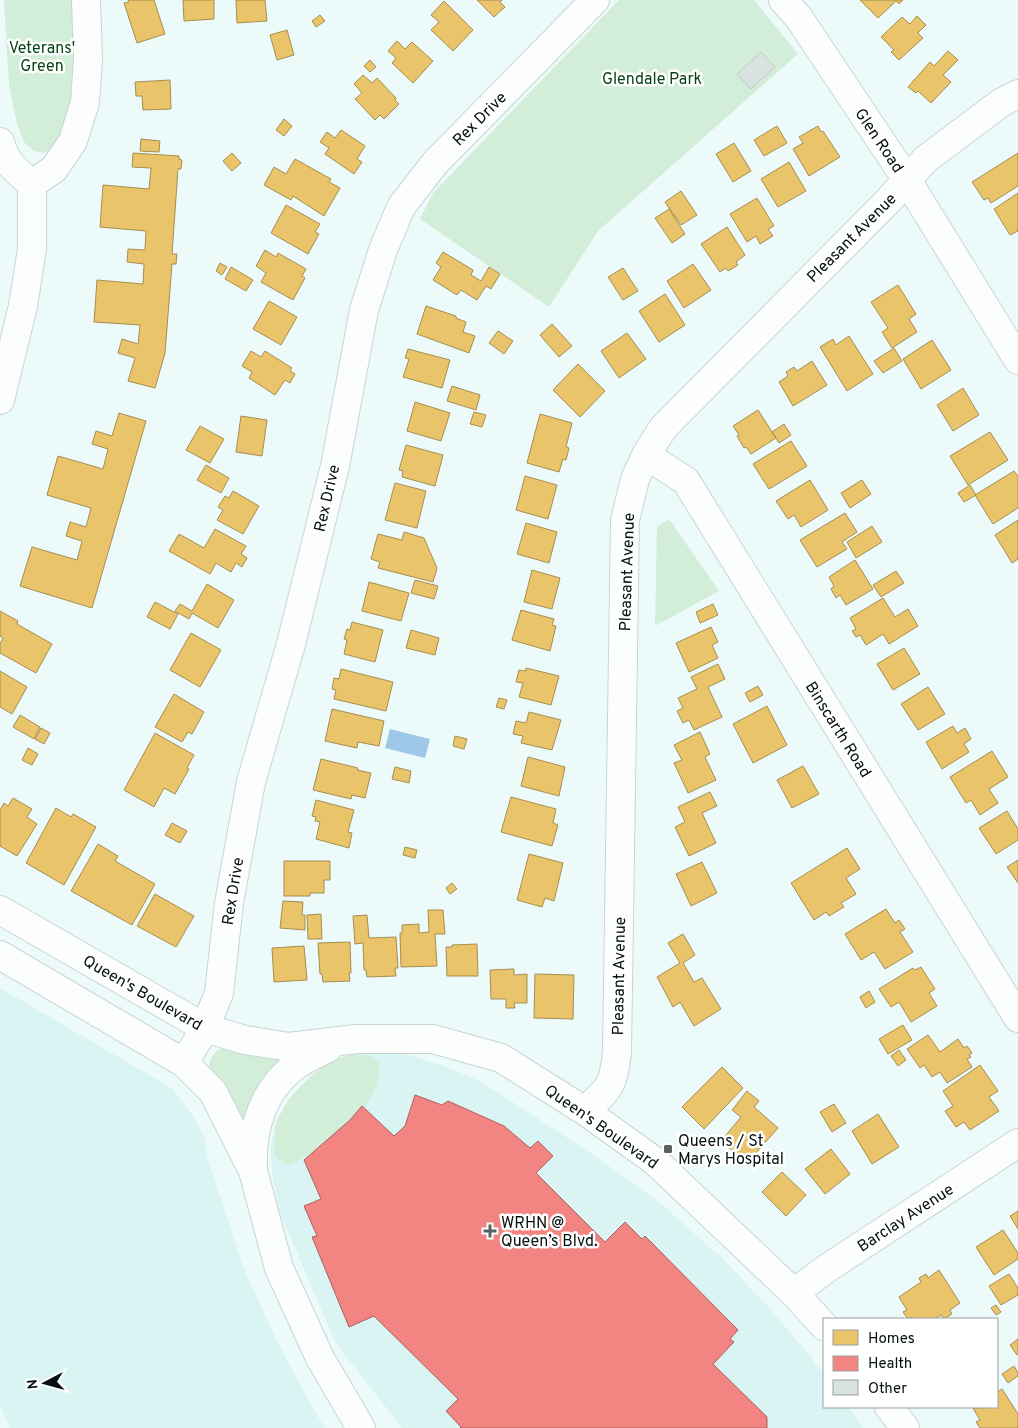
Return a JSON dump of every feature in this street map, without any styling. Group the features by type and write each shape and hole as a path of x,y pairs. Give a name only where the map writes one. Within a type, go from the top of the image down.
{"street":[{"path":"0,177 32,184 54,169 73,141 84,102 88,59 86,0"},
{"name":"Rex Drive","path":"184,1063 205,1028 219,993 229,903 251,782 291,644 334,466 364,310 383,250 401,206 435,163 595,0"},
{"name":"Glen Road","path":"783,0 799,18 907,180 1018,360"},
{"name":"Pleasant Avenue","path":"585,1111 608,1089 614,1076 617,1052 625,520 635,479 646,454 663,428 926,159 1002,102 1018,94"},
{"path":"0,142 2,151 12,168 32,184"},
{"path":"0,400 23,306 32,249 32,184"},
{"name":"Binscarth Road","path":"646,454 686,481 1018,1018"},
{"name":"Queen's Boulevard","path":"0,910 205,1028 245,1040 290,1046 356,1039 433,1038 501,1058 585,1111 656,1162 794,1293 823,1325"},
{"name":"Queen's Boulevard","path":"0,955 184,1063 213,1092 253,1171 279,1268 320,1358 361,1428"},
{"name":"Queen's Boulevard","path":"253,1171 252,1151 258,1116 274,1086 297,1064 328,1048 356,1039"},
{"name":"Barclay Avenue","path":"794,1293 826,1269 1018,1143"},
{"path":"890,1408 905,1428"}],"shaded area":[{"path":"0,988 173,1089 193,1116 204,1136 208,1159 243,1267 273,1333 309,1402 325,1428 10,1428 0,1406"},
{"name":"WRHN @ Queen’s Blvd.","path":"378,1052 410,1055 473,1078 592,1154 658,1201 722,1258 765,1303 811,1357 823,1374 823,1408 849,1408 864,1428 402,1428 335,1342 280,1213 273,1178 270,1148 276,1122 289,1099 308,1079 349,1054"}],"green space":[{"name":"Veterans' Green","path":"4,0 74,0 75,93 58,141 53,149 44,153 34,151 24,142 17,124 9,85"},
{"name":"Glendale Park","path":"619,0 754,0 798,54 598,231 549,307 420,219 433,193"},
{"path":"669,519 719,591 655,626 657,527"},
{"path":"227,1046 291,1049 245,1120 209,1069 210,1061 214,1054"},
{"path":"349,1054 368,1055 379,1062 378,1079 372,1095 362,1111 334,1138 318,1149 287,1165 274,1155 276,1122 289,1099 308,1079 326,1064"}],"water":[{"path":"390,729 430,739 425,758 385,748"}],"building: Homes":[{"path":"128,0 154,0 165,34 137,43 124,3 129,2"},
{"path":"183,0 214,0 214,19 184,21"},
{"path":"236,0 265,0 267,21 237,23"},
{"path":"477,0 502,0 500,2 505,7 494,17"},
{"path":"860,0 903,0 899,4 896,1 878,18"},
{"path":"444,1 473,30 453,51 431,30 439,22 431,15"},
{"path":"320,15 325,21 316,27 312,21"},
{"path":"917,16 926,25 918,33 923,38 899,60 891,52 894,50 881,37 902,17 910,24"},
{"path":"287,30 294,55 277,60 270,35"},
{"path":"397,41 405,49 412,42 433,61 413,83 392,63 396,58 388,51"},
{"path":"948,51 958,60 943,75 951,82 931,103 918,91 916,93 908,87 930,62 934,66"},
{"path":"370,60 376,67 370,72 364,66"},
{"path":"363,75 372,83 377,78 396,98 395,100 399,104 384,119 380,115 375,120 355,99 362,93 354,84"},
{"path":"170,80 171,109 143,110 142,96 136,96 135,82"},
{"path":"284,119 292,126 284,136 276,130"},
{"path":"777,126 787,143 764,156 754,140"},
{"path":"818,126 840,157 809,176 793,149 803,143 799,137"},
{"path":"341,130 365,146 357,159 362,162 354,174 325,154 329,148 320,142 327,132 335,138"},
{"path":"141,139 160,141 159,152 140,151"},
{"path":"734,143 751,171 733,182 716,154"},
{"path":"133,153 179,156 179,159 182,160 181,169 178,169 172,254 177,254 176,264 172,264 165,353 155,388 128,381 135,358 118,353 122,339 138,344 140,325 94,322 97,280 143,284 144,264 127,262 128,249 145,250 146,231 100,227 103,185 149,189 151,168 132,167"},
{"path":"232,153 241,163 232,171 223,161"},
{"path":"1018,153 1018,186 991,203 988,198 984,200 972,182"},
{"path":"295,159 331,179 329,182 340,188 324,216 293,196 291,200 264,185 274,167 286,174"},
{"path":"789,162 806,191 778,207 761,179"},
{"path":"681,191 697,215 681,225 665,202"},
{"path":"1018,193 1018,231 1010,235 994,209"},
{"path":"757,198 774,226 768,229 773,236 760,244 756,236 747,242 730,214"},
{"path":"286,205 320,224 315,232 319,234 308,254 271,233"},
{"path":"669,209 685,234 672,243 655,218"},
{"path":"727,227 745,255 736,262 738,265 728,271 726,268 720,272 701,244"},
{"path":"265,250 276,257 278,253 306,269 302,276 305,278 293,300 261,282 266,273 256,266"},
{"path":"443,252 473,270 471,275 481,281 489,267 500,274 491,289 486,286 477,300 461,290 457,295 433,280 441,267 436,263"},
{"path":"220,263 227,267 222,275 216,271"},
{"path":"693,264 711,290 684,308 667,281"},
{"path":"231,267 253,280 246,291 225,279"},
{"path":"623,268 638,291 623,300 608,277"},
{"path":"898,285 916,314 909,319 917,332 892,348 882,332 888,328 871,302"},
{"path":"665,294 685,325 659,342 639,311"},
{"path":"269,301 297,317 281,345 253,329"},
{"path":"426,306 456,316 456,318 466,322 463,332 475,336 469,353 417,334"},
{"path":"552,324 572,346 559,357 540,335"},
{"path":"498,331 513,341 504,354 489,343"},
{"path":"627,333 646,359 619,378 601,351"},
{"path":"849,336 873,374 847,391 820,347 833,339 836,345"},
{"path":"932,340 951,370 921,389 903,359"},
{"path":"894,348 902,361 883,373 874,361"},
{"path":"408,349 450,360 442,388 403,377 409,359 405,358"},
{"path":"251,351 261,357 265,351 292,368 290,371 295,374 290,383 285,380 275,395 249,378 252,372 242,366"},
{"path":"812,361 827,385 793,406 779,382 788,376 786,372 794,367 797,371"},
{"path":"578,364 605,391 580,417 553,390"},
{"path":"452,386 480,395 476,410 447,401"},
{"path":"963,388 979,415 953,431 937,405"},
{"path":"415,402 450,413 441,441 407,431"},
{"path":"758,410 776,438 751,454 746,447 744,448 733,426"},
{"path":"474,412 486,415 482,427 470,424"},
{"path":"119,413 146,421 92,608 20,586 32,547 77,560 82,541 66,536 70,522 86,527 91,508 47,495 58,456 103,469 108,449 92,444 96,431 112,436"},
{"path":"540,414 572,423 566,447 569,448 566,460 563,459 559,472 527,463"},
{"path":"241,416 267,420 262,456 236,452"},
{"path":"784,424 791,435 779,443 772,432"},
{"path":"200,426 224,439 210,463 186,450"},
{"path":"990,432 1008,460 968,485 950,456"},
{"path":"791,441 807,466 769,489 753,464"},
{"path":"406,445 443,455 435,486 402,477 403,471 399,470"},
{"path":"206,465 229,478 221,493 197,480"},
{"path":"1014,471 1018,476 1018,508 993,524 975,495"},
{"path":"525,476 557,485 548,519 516,510"},
{"path":"810,480 828,510 801,527 794,515 788,519 776,501"},
{"path":"862,480 871,494 850,508 841,493"},
{"path":"395,483 426,491 417,528 385,520"},
{"path":"970,485 976,495 964,502 958,493"},
{"path":"233,491 259,506 243,534 217,520 223,510 218,507 225,496 229,498"},
{"path":"845,513 857,532 842,542 847,549 817,567 800,540"},
{"path":"1018,520 1018,559 1012,563 995,535"},
{"path":"526,523 557,532 549,563 517,554"},
{"path":"872,526 882,542 856,558 847,542"},
{"path":"215,529 246,546 241,554 247,558 242,567 236,563 231,572 216,563 210,574 169,551 179,534 204,548"},
{"path":"404,532 424,538 437,568 433,582 378,568 380,562 371,559 378,534 402,540"},
{"path":"855,560 873,589 846,605 840,595 836,598 831,589 834,586 829,577"},
{"path":"532,570 560,578 552,609 524,602"},
{"path":"896,571 904,583 881,597 873,585"},
{"path":"415,580 438,586 434,599 411,593"},
{"path":"369,582 409,593 401,621 362,611"},
{"path":"207,584 234,600 218,628 192,613 189,619 175,611 180,604 192,611"},
{"path":"883,598 895,617 908,609 918,626 889,644 883,634 866,645 860,635 856,637 852,631 856,629 850,618"},
{"path":"155,602 178,614 170,629 147,617"},
{"path":"713,604 718,615 700,623 696,612"},
{"path":"521,610 554,619 552,625 556,626 550,651 512,640"},
{"path":"0,611 18,621 17,624 52,644 36,673 0,653 0,644 3,638 0,636"},
{"path":"352,622 383,630 375,662 344,654 347,640 344,639 347,629 350,630"},
{"path":"711,627 718,642 712,645 718,658 689,672 676,643"},
{"path":"411,630 439,638 435,655 406,648"},
{"path":"191,633 221,650 200,687 170,670"},
{"path":"904,648 920,674 893,690 877,664"},
{"path":"718,664 725,679 708,687 722,717 694,730 689,720 683,723 677,711 683,708 678,698 697,689 691,677"},
{"path":"526,668 559,676 551,705 519,697 523,683 516,682 519,670 526,671"},
{"path":"341,669 393,682 386,711 334,699 336,690 332,689 334,678 339,679"},
{"path":"0,671 27,687 12,714 0,707"},
{"path":"758,686 763,695 750,702 745,693"},
{"path":"928,687 945,714 918,730 901,704"},
{"path":"174,694 204,712 192,734 188,732 182,742 155,727"},
{"path":"499,698 507,700 504,709 496,707"},
{"path":"767,706 787,745 753,763 733,724"},
{"path":"332,709 384,721 379,746 358,742 357,748 325,741"},
{"path":"529,712 561,720 552,750 521,743 523,736 513,734 516,721 526,723"},
{"path":"20,715 40,727 34,739 13,727"},
{"path":"953,726 957,733 965,728 971,739 964,744 969,752 942,769 926,742"},
{"path":"41,728 50,733 44,744 35,739"},
{"path":"700,732 710,754 705,757 716,780 688,793 674,763 682,760 674,745"},
{"path":"155,733 194,755 187,768 189,769 175,794 164,788 154,807 124,790"},
{"path":"455,736 467,739 464,749 453,746"},
{"path":"28,748 38,754 32,765 22,760"},
{"path":"992,751 1008,777 989,789 998,803 980,815 971,800 966,803 950,777"},
{"path":"528,757 565,767 559,796 521,786"},
{"path":"321,759 371,773 365,798 352,795 351,799 313,790"},
{"path":"803,766 819,794 792,808 777,780"},
{"path":"395,767 411,771 409,783 392,779"},
{"path":"710,792 717,806 702,813 716,843 689,856 675,827 685,822 678,807"},
{"path":"511,797 556,809 553,823 558,825 552,846 501,832"},
{"path":"13,798 32,809 27,817 37,824 17,856 0,846 0,810 4,803 8,806"},
{"path":"316,800 354,810 348,832 352,833 349,848 316,839 320,822 315,821 316,817 312,816"},
{"path":"56,808 71,817 73,814 96,827 64,885 26,863"},
{"path":"1007,811 1018,829 1018,840 996,854 979,828"},
{"path":"172,823 187,831 180,843 165,835"},
{"path":"98,844 118,856 115,861 155,884 132,925 71,891"},
{"path":"405,847 417,850 415,858 403,855"},
{"path":"847,848 860,869 846,878 856,894 841,903 844,907 829,916 826,912 814,920 791,883"},
{"path":"529,854 563,863 554,901 545,898 542,907 517,900"},
{"path":"1018,860 1018,883 1007,867"},
{"path":"284,861 330,861 330,880 324,880 324,893 310,893 310,896 284,896"},
{"path":"702,862 717,893 691,906 676,874"},
{"path":"452,883 457,889 450,894 446,888"},
{"path":"155,894 194,916 176,947 137,926"},
{"path":"283,901 303,902 302,915 305,915 305,930 280,928"},
{"path":"886,909 895,923 899,920 905,929 900,932 913,952 885,969 874,952 861,960 845,934"},
{"path":"428,910 443,910 445,934 435,934 437,966 401,967 400,933 402,933 402,925 419,924 419,933 429,932"},
{"path":"321,914 322,939 308,939 307,915"},
{"path":"367,915 369,938 396,937 398,968 395,968 396,976 367,977 366,970 364,970 363,943 355,944 353,916"},
{"path":"683,934 695,955 683,963 694,982 702,978 721,1009 694,1026 680,1002 673,1007 657,977 680,963 668,943"},
{"path":"350,942 350,981 323,982 322,974 320,974 318,943"},
{"path":"477,944 478,976 447,976 446,947"},
{"path":"304,946 307,980 274,982 272,948"},
{"path":"921,967 935,989 929,993 937,1006 911,1022 899,1002 891,1007 879,989 913,968 915,970"},
{"path":"514,969 514,975 527,974 527,1003 514,1003 515,1008 506,1008 506,999 491,999 490,970"},
{"path":"535,974 574,975 573,1019 534,1018"},
{"path":"869,991 875,1002 866,1008 860,997"},
{"path":"903,1025 912,1040 888,1054 879,1039"},
{"path":"928,1035 940,1052 958,1039 964,1048 967,1046 972,1053 969,1055 971,1057 967,1059 972,1067 947,1083 940,1072 932,1077 924,1065 920,1068 907,1049"},
{"path":"899,1050 906,1060 898,1066 891,1056"},
{"path":"980,1065 998,1091 989,1097 999,1111 970,1130 964,1122 956,1127 945,1111 953,1106 943,1091"},
{"path":"722,1067 743,1088 704,1129 682,1107"},
{"path":"747,1091 759,1101 754,1107 778,1128 747,1163 721,1141 741,1117 732,1110"},
{"path":"834,1104 846,1123 832,1132 820,1112"},
{"path":"878,1114 899,1147 872,1164 852,1131"},
{"path":"831,1149 850,1174 825,1194 805,1169"},
{"path":"782,1172 806,1195 786,1216 762,1192"},
{"path":"1018,1211 1018,1229 1010,1216"},
{"path":"1003,1230 1018,1253 1018,1259 994,1275 976,1247"},
{"path":"939,1270 960,1303 950,1310 952,1314 946,1318 941,1315 936,1318 907,1318 903,1312 907,1310 899,1297 921,1282 919,1278 926,1274 928,1278"},
{"path":"1009,1274 1018,1288 1018,1295 1001,1305 989,1286"},
{"path":"996,1305 1001,1312 996,1315 991,1308"},
{"path":"1018,1339 1018,1354 1017,1355 1010,1345"},
{"path":"1014,1366 1018,1376 1008,1383 1002,1374"},
{"path":"1002,1389 1018,1414 1018,1428 980,1428 976,1422 980,1420 973,1408 998,1408 998,1391"}],"building: Health":[{"name":"WRHN @ Queen’s Blvd.","path":"415,1095 442,1105 448,1101 504,1126 530,1148 538,1141 553,1156 536,1173 605,1242 625,1222 642,1239 645,1236 738,1330 730,1339 734,1342 713,1364 767,1417 767,1428 460,1428 446,1411 458,1399 374,1316 349,1327 312,1237 317,1236 304,1206 321,1199 304,1160 350,1120 362,1106 394,1136 405,1126"}],"building: Other":[{"path":"761,52 775,67 751,89 737,74"}],"place":[{"name":"Queens / St Marys Hospital","path":"668,1149"},
{"name":"WRHN @ Queen’s Blvd.","path":"490,1231"}]}
